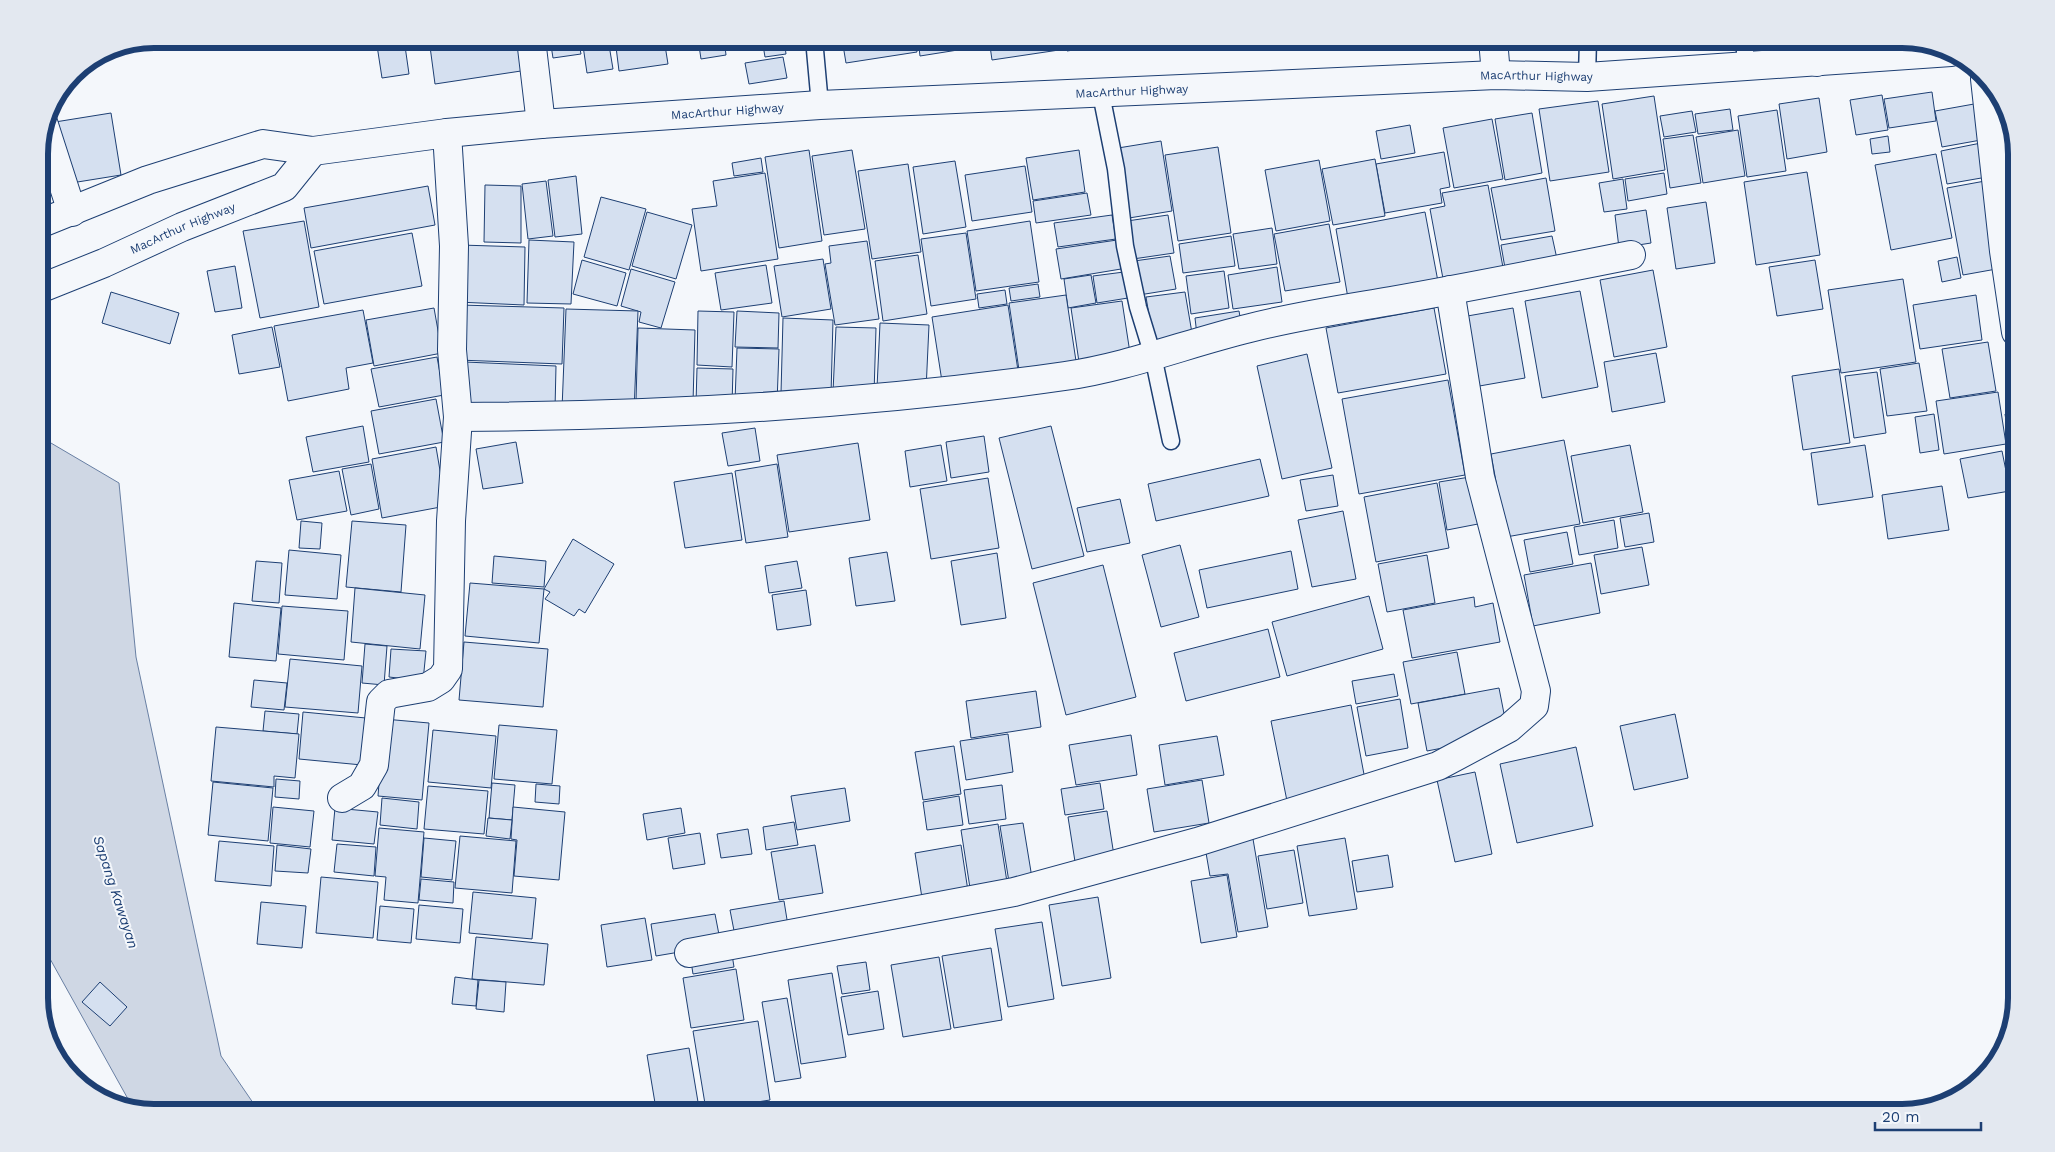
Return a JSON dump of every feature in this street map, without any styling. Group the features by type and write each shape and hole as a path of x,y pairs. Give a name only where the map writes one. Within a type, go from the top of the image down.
{"main road":[{"path":"532,48 540,124"},
{"path":"1494,48 1496,75"},
{"name":"MacArthur Highway","path":"48,221 148,180 263,144 313,151 447,133 540,124 820,105 1496,75 1588,77 1745,66 1817,50 1931,52"},
{"path":"1986,90 2007,272"},
{"path":"342,798 362,786 374,765 381,702 389,694 428,687 441,680 448,669 451,520 458,417 452,350 454,246 447,133"},
{"path":"48,138 72,212"},
{"name":"MacArthur Highway","path":"48,285 104,263 182,227 284,187 313,151"},
{"path":"458,417 564,417 658,413 881,398 1068,375 1153,356 1250,328 1631,255"},
{"path":"688,953 1014,892 1197,842 1438,766 1509,728 1534,706 1536,691 1480,477 1450,290"}],"lane":[{"path":"815,48 820,105"},
{"path":"1588,48 1588,77"},
{"path":"1745,48 1745,66"},
{"path":"1101,94 1116,169 1125,246 1138,307 1153,356 1171,441"}],"water":[{"name":"Sapang Kawayan","path":"48,441 119,483 136,657 221,1056 254,1104 139,1104 130,1102 48,955"}],"building":[{"path":"377,48 405,48 409,74 382,78"},
{"path":"430,48 518,48 521,71 435,84"},
{"path":"551,48 580,48 581,54 553,58"},
{"path":"583,48 610,48 613,69 587,73"},
{"path":"616,48 665,48 668,64 619,71"},
{"path":"699,48 725,48 726,55 701,59"},
{"path":"764,48 785,48 786,54 765,57"},
{"path":"844,48 916,48 917,52 846,63"},
{"path":"919,48 970,48 920,56"},
{"path":"990,48 1059,48 1059,50 992,60"},
{"path":"1066,48 1087,48 1067,51"},
{"path":"783,57 787,78 749,84 745,63"},
{"path":"1932,92 1936,121 1889,128 1884,99"},
{"path":"1882,95 1888,130 1856,135 1850,100"},
{"path":"1654,96 1665,170 1613,179 1602,104"},
{"path":"1819,98 1827,152 1787,159 1779,104"},
{"path":"1598,101 1609,172 1550,181 1539,109"},
{"path":"1974,104 1981,140 1942,147 1935,111"},
{"path":"1730,109 1733,130 1698,134 1695,114"},
{"path":"1777,110 1786,171 1747,177 1738,116"},
{"path":"1692,111 1696,132 1664,137 1660,116"},
{"path":"111,113 121,175 65,184 55,122"},
{"path":"1532,113 1542,173 1505,180 1495,119"},
{"path":"1492,119 1503,179 1454,188 1443,128"},
{"path":"1410,125 1415,153 1381,159 1376,131"},
{"path":"1738,130 1745,176 1703,183 1696,137"},
{"path":"1693,135 1701,183 1670,188 1663,139"},
{"path":"1888,136 1890,152 1872,154 1870,139"},
{"path":"1161,141 1172,211 1129,218 1118,148"},
{"path":"1981,143 1987,177 1947,184 1941,151"},
{"path":"1218,147 1231,233 1178,241 1165,155"},
{"path":"809,150 822,241 779,248 765,157"},
{"path":"852,150 865,229 824,235 812,156"},
{"path":"1079,150 1085,192 1033,200 1026,158"},
{"path":"1444,152 1450,187 1440,189 1442,203 1385,213 1376,164"},
{"path":"1936,154 1952,238 1891,250 1875,165"},
{"path":"761,158 763,172 734,176 732,163"},
{"path":"1375,159 1385,216 1333,225 1322,169"},
{"path":"1319,160 1330,221 1276,231 1265,170"},
{"path":"955,161 966,227 923,234 913,167"},
{"path":"908,164 921,252 872,259 858,171"},
{"path":"1025,166 1032,212 972,221 965,175"},
{"path":"1807,172 1820,255 1756,265 1744,182"},
{"path":"765,173 778,259 701,271 692,209 717,206 713,181"},
{"path":"1664,173 1667,194 1628,201 1625,179"},
{"path":"576,176 582,234 555,237 548,180"},
{"path":"1546,178 1555,231 1501,240 1491,188"},
{"path":"1623,179 1627,209 1604,212 1599,183"},
{"path":"546,181 553,236 528,239 522,184"},
{"path":"1985,181 2002,268 1963,275 1947,188"},
{"path":"485,185 521,186 521,243 484,242"},
{"path":"1488,185 1504,273 1444,284 1430,209 1445,206 1442,193"},
{"path":"428,186 435,225 311,248 304,208"},
{"path":"1087,193 1091,215 1036,223 1033,201"},
{"path":"601,197 646,209 629,270 584,257"},
{"path":"1706,202 1715,263 1676,269 1667,208"},
{"path":"1646,210 1651,243 1619,248 1615,215"},
{"path":"647,212 692,225 676,279 632,266"},
{"path":"1425,212 1439,287 1349,304 1336,229"},
{"path":"1112,215 1116,239 1058,247 1054,223"},
{"path":"1168,215 1174,253 1133,259 1127,221"},
{"path":"304,221 319,307 260,318 243,231"},
{"path":"1030,221 1039,282 976,291 967,231"},
{"path":"1329,224 1340,282 1285,291 1274,234"},
{"path":"1272,228 1277,264 1239,269 1233,234"},
{"path":"412,233 422,286 324,304 314,251"},
{"path":"966,233 976,299 931,306 921,239"},
{"path":"1231,236 1235,266 1183,273 1179,244"},
{"path":"1552,236 1557,259 1505,268 1501,245"},
{"path":"529,240 574,242 571,304 527,303"},
{"path":"1117,240 1121,269 1061,279 1056,249"},
{"path":"867,241 879,319 835,325 825,264 831,263 829,246"},
{"path":"460,245 525,247 524,305 457,302"},
{"path":"918,255 927,314 883,321 875,261"},
{"path":"1170,256 1176,289 1139,295 1134,261"},
{"path":"1957,257 1961,278 1942,282 1938,261"},
{"path":"823,259 831,309 782,317 774,266"},
{"path":"582,260 626,273 617,306 573,294"},
{"path":"1815,260 1823,309 1777,316 1769,267"},
{"path":"766,265 772,303 721,310 715,273"},
{"path":"235,266 242,308 215,312 207,271"},
{"path":"1277,267 1282,302 1233,309 1228,275"},
{"path":"631,269 675,282 661,328 639,322 641,312 621,306"},
{"path":"1653,270 1667,347 1614,357 1600,280"},
{"path":"1224,271 1229,308 1191,314 1186,276"},
{"path":"1124,272 1128,298 1097,303 1093,276"},
{"path":"1091,275 1096,303 1068,308 1064,279"},
{"path":"1903,279 1916,362 1841,373 1828,290"},
{"path":"1038,284 1040,297 1011,301 1009,288"},
{"path":"1005,290 1007,304 979,308 977,294"},
{"path":"1580,291 1598,387 1542,398 1525,301"},
{"path":"111,292 179,313 170,344 102,323"},
{"path":"1185,292 1193,339 1154,345 1146,297"},
{"path":"1066,295 1076,361 1019,370 1009,303"},
{"path":"1976,295 1982,340 1920,349 1913,305"},
{"path":"1122,301 1130,353 1079,362 1071,308"},
{"path":"460,305 564,308 562,364 458,360"},
{"path":"1008,305 1019,377 943,388 932,317"},
{"path":"434,308 442,353 374,366 366,320"},
{"path":"1434,308 1446,374 1338,393 1326,328"},
{"path":"1513,308 1525,378 1468,388 1456,318"},
{"path":"566,309 638,311 634,412 562,409"},
{"path":"363,310 373,363 346,368 349,389 288,401 274,326"},
{"path":"698,311 734,312 732,367 697,365"},
{"path":"737,311 779,313 778,348 735,347"},
{"path":"1239,311 1242,328 1197,335 1195,318"},
{"path":"783,318 833,320 831,395 781,393"},
{"path":"880,323 929,325 926,390 877,388"},
{"path":"272,327 280,367 239,374 232,335"},
{"path":"836,327 876,328 874,394 833,392"},
{"path":"638,328 695,330 693,403 636,401"},
{"path":"1988,342 1996,391 1950,398 1942,349"},
{"path":"737,348 779,349 777,403 735,401"},
{"path":"1656,353 1665,402 1612,412 1604,362"},
{"path":"1307,354 1332,468 1282,479 1257,366"},
{"path":"437,357 444,395 379,407 371,369"},
{"path":"465,362 556,366 555,409 463,405"},
{"path":"1919,363 1927,411 1887,416 1880,369"},
{"path":"697,368 733,369 732,406 696,404"},
{"path":"1839,369 1850,443 1803,450 1792,376"},
{"path":"1877,372 1886,433 1854,438 1845,376"},
{"path":"1448,380 1465,475 1359,494 1342,399"},
{"path":"1998,392 2006,444 1944,454 1936,401"},
{"path":"436,399 444,442 379,454 371,411"},
{"path":"1934,414 1939,450 1920,453 1915,417"},
{"path":"2005,414 2007,414 2007,430"},
{"path":"363,426 369,462 313,472 306,437"},
{"path":"1051,426 1084,556 1032,569 999,438"},
{"path":"755,428 760,461 728,466 722,433"},
{"path":"984,436 989,472 951,478 946,442"},
{"path":"1564,440 1580,524 1506,537 1491,454"},
{"path":"516,442 523,483 483,489 476,449"},
{"path":"858,443 870,520 789,532 777,455"},
{"path":"941,445 947,481 910,487 905,451"},
{"path":"1630,445 1643,512 1583,523 1571,456"},
{"path":"1865,445 1873,497 1818,505 1811,453"},
{"path":"436,447 446,506 382,518 372,459"},
{"path":"2002,451 2007,478 2007,491 1968,498 1960,459"},
{"path":"1260,459 1269,496 1156,521 1148,484"},
{"path":"371,464 379,509 351,515 342,469"},
{"path":"777,464 788,537 746,543 735,471"},
{"path":"339,471 347,511 297,520 289,480"},
{"path":"732,473 742,540 685,548 674,482"},
{"path":"1333,475 1338,506 1306,511 1300,480"},
{"path":"1470,477 1478,524 1447,530 1439,482"},
{"path":"988,478 999,548 931,559 920,489"},
{"path":"1437,483 1449,548 1376,562 1364,497"},
{"path":"1942,486 1949,530 1888,539 1882,495"},
{"path":"1120,499 1130,543 1087,552 1077,508"},
{"path":"1343,511 1356,579 1312,587 1298,520"},
{"path":"1649,513 1654,542 1625,547 1620,518"},
{"path":"1614,520 1618,548 1579,555 1574,527"},
{"path":"301,521 322,523 320,549 299,548"},
{"path":"352,521 406,525 401,592 346,587"},
{"path":"1567,532 1573,564 1530,572 1524,540"},
{"path":"573,539 614,564 585,613 579,609 574,616 545,599 550,592 544,589"},
{"path":"1180,545 1199,617 1161,627 1142,555"},
{"path":"1642,547 1649,585 1601,594 1594,555"},
{"path":"289,550 341,555 337,599 285,595"},
{"path":"1291,551 1298,589 1207,608 1199,570"},
{"path":"887,552 895,601 856,606 849,558"},
{"path":"997,553 1006,618 961,625 951,561"},
{"path":"1427,555 1435,603 1387,612 1378,564"},
{"path":"494,556 546,561 544,587 492,583"},
{"path":"256,561 282,563 279,603 252,601"},
{"path":"797,561 802,588 769,593 765,566"},
{"path":"1591,563 1600,613 1533,626 1524,575"},
{"path":"1103,565 1136,697 1066,715 1033,583"},
{"path":"470,583 544,589 539,643 465,636"},
{"path":"355,588 425,595 420,649 351,642"},
{"path":"806,590 811,625 777,630 772,595"},
{"path":"1369,596 1383,649 1287,676 1272,622"},
{"path":"1474,597 1475,607 1493,603 1500,642 1412,658 1403,610"},
{"path":"234,603 281,608 276,661 229,657"},
{"path":"282,606 348,611 344,660 278,654"},
{"path":"1268,629 1280,677 1186,701 1174,653"},
{"path":"464,642 548,649 543,707 459,700"},
{"path":"365,644 387,646 384,685 362,683"},
{"path":"391,649 426,651 423,681 389,677"},
{"path":"1457,652 1465,694 1411,704 1403,662"},
{"path":"290,659 362,666 358,713 285,707"},
{"path":"1394,674 1398,696 1356,704 1352,681"},
{"path":"254,680 287,683 284,710 251,707"},
{"path":"1499,688 1507,729 1479,741 1427,751 1418,703"},
{"path":"1036,691 1041,727 971,738 966,701"},
{"path":"1400,699 1408,748 1366,756 1357,707"},
{"path":"1351,705 1366,785 1287,801 1271,721"},
{"path":"265,711 299,714 297,734 263,731"},
{"path":"303,712 366,718 362,765 299,759"},
{"path":"1675,714 1688,778 1634,790 1620,726"},
{"path":"384,719 429,723 422,800 378,796"},
{"path":"499,725 557,730 552,784 494,779"},
{"path":"216,727 299,734 295,778 274,776 274,787 211,781"},
{"path":"433,730 496,736 491,788 428,782"},
{"path":"1008,734 1013,772 966,780 960,741"},
{"path":"1131,735 1137,775 1076,785 1069,745"},
{"path":"1217,736 1224,775 1165,785 1159,745"},
{"path":"954,746 961,794 923,800 915,752"},
{"path":"1576,747 1593,826 1517,843 1500,764"},
{"path":"1475,772 1492,854 1455,862 1437,780"},
{"path":"276,779 300,781 299,799 275,797"},
{"path":"1202,780 1209,823 1154,832 1147,789"},
{"path":"213,782 273,788 268,841 208,835"},
{"path":"492,783 515,785 512,820 489,818"},
{"path":"1100,783 1104,809 1065,815 1061,789"},
{"path":"536,784 560,786 559,804 535,802"},
{"path":"1002,785 1006,819 969,824 964,790"},
{"path":"428,786 488,791 484,834 424,829"},
{"path":"845,788 850,821 797,830 791,796"},
{"path":"959,796 963,825 927,830 923,802"},
{"path":"382,798 419,802 417,829 380,825"},
{"path":"273,807 314,811 310,847 270,843"},
{"path":"513,807 565,812 559,880 514,876 517,840 511,839"},
{"path":"335,808 378,812 374,844 332,840"},
{"path":"681,808 685,833 647,840 643,814"},
{"path":"1107,811 1115,862 1076,868 1068,817"},
{"path":"488,818 512,820 510,839 486,836"},
{"path":"794,822 798,845 766,850 763,827"},
{"path":"1023,823 1032,878 1009,882 1000,826"},
{"path":"998,824 1007,882 970,888 961,830"},
{"path":"379,828 424,832 418,903 384,900 386,877 375,876"},
{"path":"748,829 752,854 721,858 717,834"},
{"path":"700,833 705,864 673,869 668,838"},
{"path":"460,836 516,841 512,893 455,888"},
{"path":"424,838 456,841 452,880 421,877"},
{"path":"1345,838 1357,909 1309,916 1297,846"},
{"path":"1253,839 1268,927 1238,932 1228,874 1210,876 1205,847"},
{"path":"219,841 274,846 271,886 215,881"},
{"path":"337,844 376,847 374,876 334,872"},
{"path":"277,845 311,849 308,873 275,871"},
{"path":"815,845 823,893 779,900 771,852"},
{"path":"961,845 968,891 922,898 915,853"},
{"path":"1294,850 1303,903 1267,909 1258,856"},
{"path":"1388,855 1393,887 1357,892 1352,861"},
{"path":"1227,875 1237,937 1201,943 1191,881"},
{"path":"321,877 378,882 373,938 316,933"},
{"path":"421,879 454,882 453,903 419,900"},
{"path":"473,892 536,898 532,939 469,933"},
{"path":"1098,897 1111,978 1062,986 1049,905"},
{"path":"784,901 789,932 736,941 730,910"},
{"path":"261,902 306,906 302,948 257,944"},
{"path":"419,905 463,909 460,943 416,939"},
{"path":"380,906 414,909 411,943 377,940"},
{"path":"715,914 721,945 656,956 651,924"},
{"path":"645,918 652,960 607,967 601,925"},
{"path":"1042,922 1054,999 1008,1007 995,929"},
{"path":"476,937 548,944 544,985 472,979"},
{"path":"731,948 734,967 693,974 690,955"},
{"path":"991,948 1002,1020 954,1028 942,956"},
{"path":"939,957 951,1029 903,1037 891,965"},
{"path":"866,962 870,990 842,994 837,966"},
{"path":"736,969 744,1020 691,1028 683,978"},
{"path":"832,973 846,1057 801,1064 788,980"},
{"path":"455,977 478,980 476,1006 452,1004"},
{"path":"479,980 506,982 504,1012 476,1009"},
{"path":"100,982 127,1007 110,1026 82,1002"},
{"path":"878,991 884,1029 848,1035 841,997"},
{"path":"787,998 801,1078 775,1082 762,1002"},
{"path":"758,1021 770,1100 744,1104 705,1104 693,1031"},
{"path":"689,1048 698,1102 655,1104 647,1055"}]}
